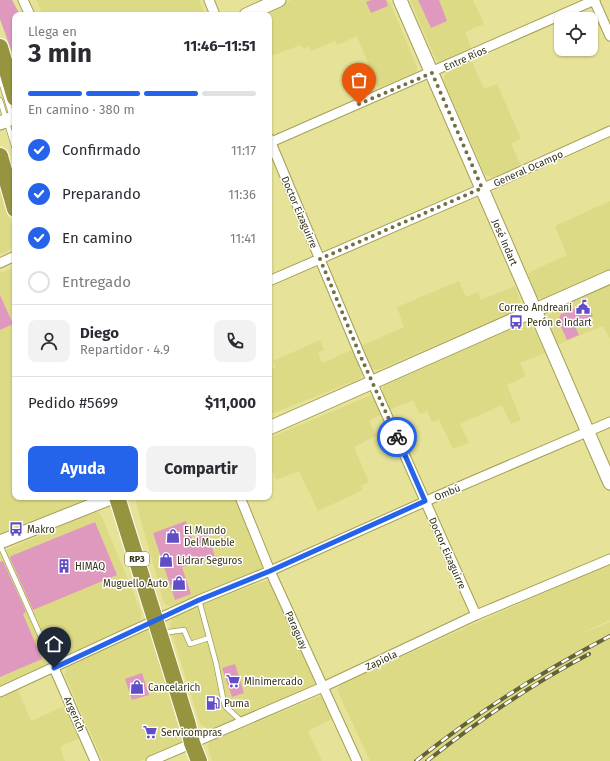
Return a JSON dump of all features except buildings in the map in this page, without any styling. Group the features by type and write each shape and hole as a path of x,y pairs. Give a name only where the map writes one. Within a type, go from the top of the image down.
{"highway":[{"path":"0,47 12,88"},
{"path":"0,156 12,198"},
{"name":"RP3","path":"118,500 199,761"}],"street":[{"path":"23,0 29,12"},
{"path":"209,0 214,12"},
{"path":"253,12 279,0"},
{"name":"José Indart","path":"400,0 610,484"},
{"path":"595,0 610,36"},
{"name":"Entre Ríos","path":"272,140 432,73 595,0"},
{"name":"General Ocampo","path":"272,280 610,131"},
{"name":"Doctor Eizaguirre","path":"272,146 425,501 476,615"},
{"path":"0,262 12,257"},
{"path":"272,427 610,277"},
{"name":"Ombú","path":"0,692 54,668 158,627 199,600 270,571 425,501 610,422"},
{"path":"0,543 106,500"},
{"name":"Paraguay","path":"241,500 270,571 357,761"},
{"name":"Zapiola","path":"151,761 322,687 476,615 610,559"},
{"name":"Argerich","path":"54,668 95,761"}],"lane":[{"path":"0,78 12,132"},
{"path":"0,100 10,121"},
{"path":"0,543 50,657"},
{"path":"199,600 216,663 224,703 226,707 242,722"},
{"path":"158,627 184,630 190,644 209,638"}],"shaded area":[{"path":"36,0 199,0 204,12 42,12"},
{"path":"291,0 389,0 417,70 415,74 378,88 357,36 337,45 335,41 311,51 309,46 304,49 301,45 272,56 272,12 265,12"},
{"path":"410,0 473,0 484,24 465,32 473,52 441,64 436,60"},
{"path":"471,59 484,89 497,84 521,138 511,144 522,168 495,178 485,175 444,82 444,76 449,70"},
{"path":"0,184 12,226 12,249 0,254"},
{"path":"610,201 610,270 547,298 541,299 537,297 528,273 567,255 555,226"},
{"path":"12,268 12,500 83,500 0,537 0,273"},
{"path":"459,281 466,297 478,292 481,300 515,286 522,306 521,308 383,368 376,370 371,368 361,346 404,327 397,307"},
{"path":"610,285 610,339 603,326 557,345 548,325 548,315 554,309"},
{"path":"523,324 528,324 534,329 545,353 520,363 526,376 507,385 521,420 511,424 502,405 460,424 469,443 453,449 439,420 432,422 427,411 420,414 413,400 389,410 383,394 383,387 385,385"},
{"path":"320,340 324,350 318,352 322,363 354,349 362,368 362,376 359,379 272,414 272,369 276,367 273,361"},
{"path":"369,396 374,398 382,414 369,421 376,436 354,447 369,482 360,486 363,490 318,511 299,471 276,480 272,469 272,437"},
{"path":"136,500 238,500 263,562 261,570 173,606 166,605 163,600 136,503"},
{"path":"93,512 98,512 102,517 141,611 141,619 138,625 130,631 0,687 0,553"},
{"path":"610,563 610,620 574,637 610,622 610,761 370,761 337,690 341,684"},
{"path":"265,581 269,581 272,584 316,680 315,684 312,687 251,713 212,729 208,729 200,724 170,627 171,622 175,614"},
{"path":"146,630 149,630 152,634 182,740 180,743 140,761 103,761 65,676 65,671 69,665"},
{"path":"18,690 31,721 67,705 80,738 60,747 65,761 0,761 0,698"},
{"path":"320,696 324,698 332,719 308,731 322,761 212,761 208,747 209,743 213,740"}],"railway":[{"path":"416,761 462,726 510,694 559,664 610,636"},
{"path":"427,761 506,704 589,654"}],"way so far":[{"path":"359,104 432,73 482,188 320,259 360,355 397,437"}],"place":[{"name":"Correo Andreani","path":"583,307"},
{"name":"Perón e Indart","path":"516,322"},
{"name":"Makro","path":"16,529"},
{"name":"El Mundo Del Mueble","path":"173,536"},
{"name":"Lidrar Seguros","path":"166,560"},
{"name":"HIMAQ","path":"64,566"},
{"name":"Muguello Auto","path":"179,583"},
{"name":"Minimercado","path":"233,681"},
{"name":"Cancelarich","path":"137,687"},
{"name":"Puma","path":"213,703"},
{"name":"Servicompras","path":"150,732"}],"route":[{"path":"54,668 199,600 270,571 425,501 397,437"}]}
